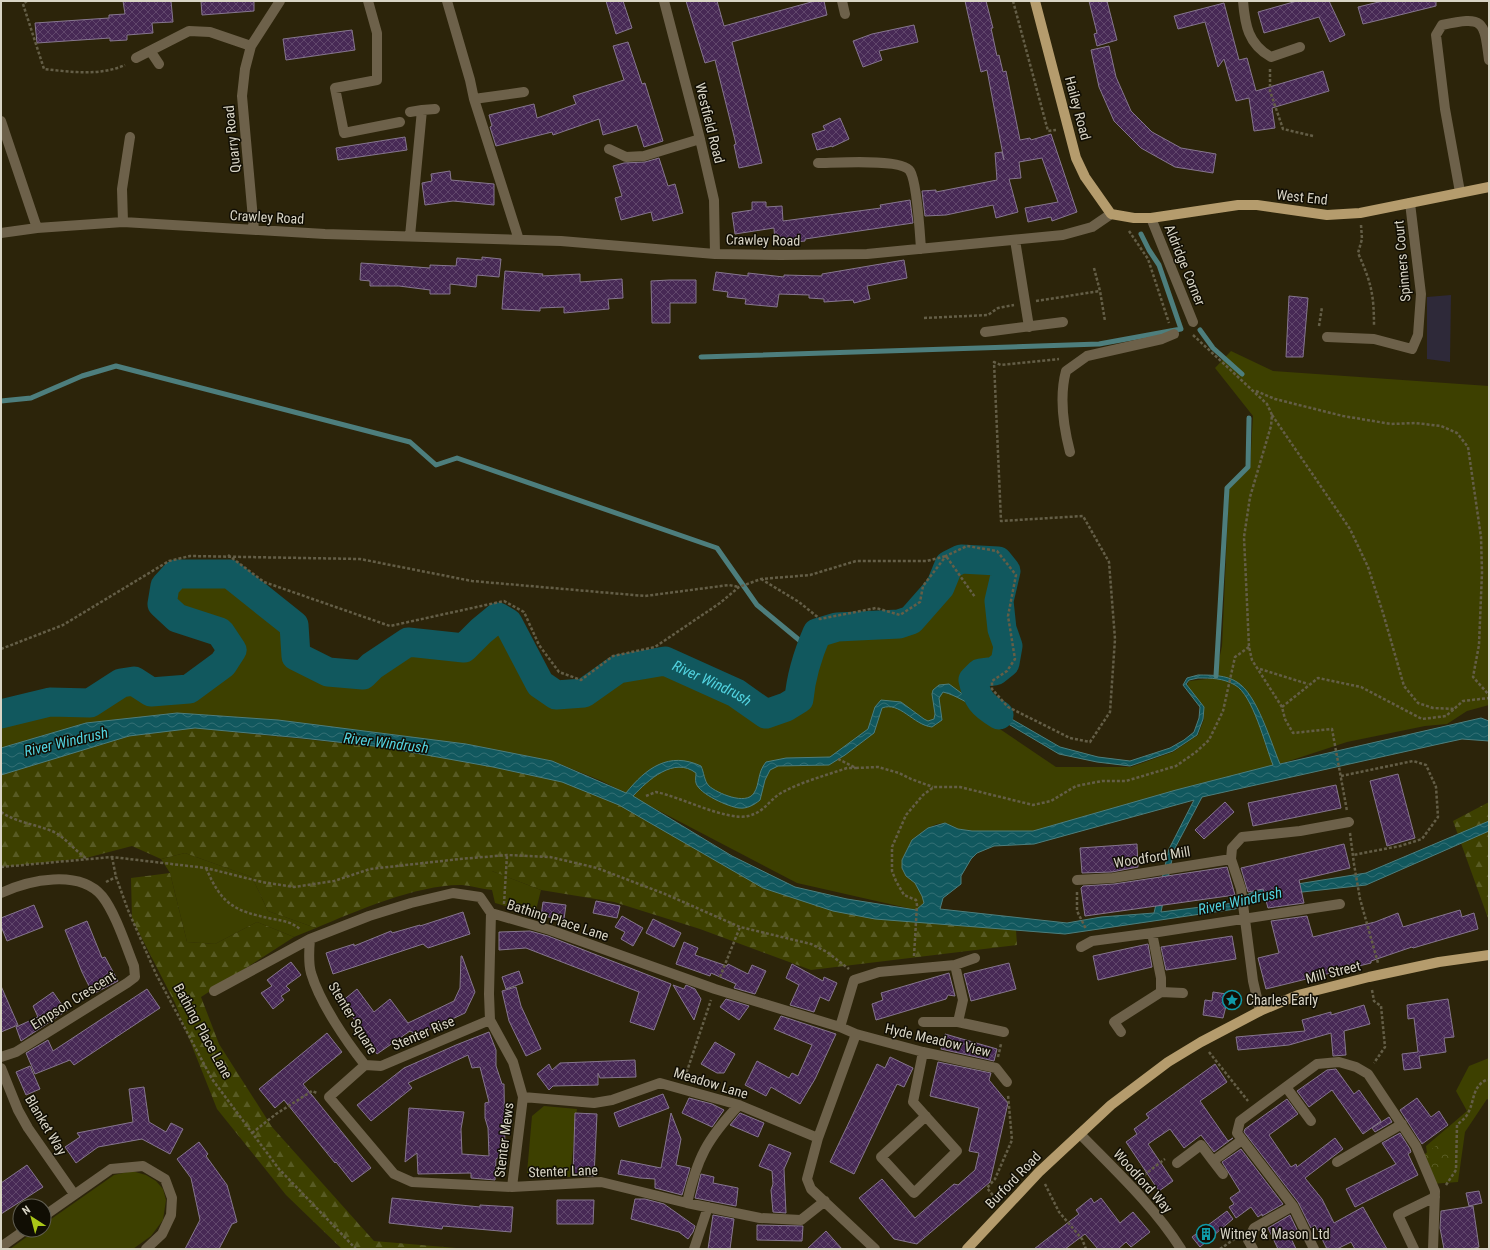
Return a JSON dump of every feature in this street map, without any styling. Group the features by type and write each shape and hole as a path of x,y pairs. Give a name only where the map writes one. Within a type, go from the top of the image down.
{"main road":[{"name":"Hailey Road","path":"1035,1 1076,158 1085,177 1111,214"},
{"name":"West End","path":"1111,214 1134,218 1151,218 1238,204 1327,214 1360,213 1489,187"},
{"name":"Mill Street","path":"1080,1134 1117,1100 1168,1062 1201,1042 1260,1011 1298,995 1373,976 1438,962 1489,955"},
{"name":"Burford Road","path":"967,1249 1039,1172 1080,1134"}],"street":[{"name":"Quarry Road","path":"254,230 242,96 245,69 251,46 280,1"},
{"path":"368,1 377,33 377,80 335,88 344,133 400,122"},
{"path":"447,1 474,99 519,240"},
{"name":"Westfield Road","path":"664,1 700,139 714,200 714,254"},
{"path":"842,1 845,14"},
{"path":"1242,1 1246,28 1253,42 1260,51 1270,57 1300,48"},
{"path":"1460,192 1445,109 1436,35 1442,25 1466,20 1480,23 1485,30 1489,60"},
{"path":"136,58 151,52 172,38 190,31 210,32 251,46"},
{"path":"151,52 159,64"},
{"path":"474,99 524,92"},
{"path":"410,112 435,109"},
{"path":"410,236 422,110"},
{"path":"1,121 37,228"},
{"path":"123,222 122,190 130,137"},
{"path":"609,149 626,157 644,156 700,139"},
{"path":"818,163 888,162 902,164 910,171 914,186 921,249"},
{"name":"Spinners Court","path":"1327,337 1374,339 1412,349 1418,335 1421,294 1410,203"},
{"name":"Crawley Road","path":"1,233 37,228 123,222 254,230 601,243 714,254 867,254 1063,235 1092,227 1111,214"},
{"name":"Aldridge Corner","path":"1151,218 1193,322"},
{"path":"1015,240 1029,326"},
{"path":"985,332 1063,322"},
{"path":"1070,452 1064,426 1063,384 1066,371 1087,356 1162,339 1174,334"},
{"path":"1260,1011 1253,980 1241,889 1231,859 1232,848 1242,837 1300,831 1349,822"},
{"name":"Woodford Mill","path":"1077,880 1113,878 1231,859"},
{"name":"Empson Crescent","path":"1,893 12,888 59,880 72,880 94,889 108,904 134,966 135,977 22,1048 1,1057"},
{"name":"Bathing Place Lane","path":"214,991 310,939 369,916 411,903 453,894 480,897 491,914 550,930 715,989 840,1027"},
{"path":"1081,947 1092,941 1152,933 1244,915 1340,904"},
{"path":"491,914 489,994 490,1020 513,1062 523,1097"},
{"path":"1152,933 1161,978 1161,992"},
{"name":"Stenter Square","path":"310,939 308,955 311,973 326,1006 345,1039 365,1065 329,1097"},
{"path":"840,1027 854,980 879,972 955,965 974,958"},
{"path":"955,965 963,1000 958,1022"},
{"path":"1121,1032 1114,1022 1161,992 1184,992"},
{"name":"Stenter Rise","path":"365,1065 381,1066 490,1020"},
{"path":"924,1022 958,1022 1004,1032"},
{"name":"Hyde Meadow View","path":"840,1027 856,1034 923,1052 996,1068 1007,1082"},
{"path":"856,1034 818,1138 807,1179 811,1190 875,1249"},
{"path":"923,1052 914,1102 957,1151 914,1193 881,1157 926,1116"},
{"path":"1314,1249 1293,1206 1237,1133 1240,1121 1317,1064 1339,1062 1356,1067 1368,1074 1416,1146 1435,1194 1435,1227 1430,1248"},
{"name":"Blanket Way","path":"1,1068 18,1110 28,1128 74,1194"},
{"name":"Meadow Lane","path":"523,1097 594,1103 612,1100 660,1083 681,1087 739,1105 818,1138"},
{"path":"1286,1087 1311,1121"},
{"name":"Stenter Lane","path":"329,1097 394,1174 412,1182 512,1187 601,1182 686,1203 760,1218 801,1220 825,1202"},
{"name":"Stenter Mews","path":"512,1187 523,1097"},
{"path":"686,1203 693,1177 704,1149 720,1125 739,1105"},
{"path":"1337,1162 1402,1124"},
{"name":"Woodford Way","path":"1080,1134 1130,1185 1158,1218 1181,1249"},
{"path":"1213,1161 1242,1140"},
{"path":"1177,1163 1201,1145 1223,1174"},
{"path":"52,1210 111,1170 143,1166 165,1179 172,1198 171,1215 162,1234 146,1249"},
{"path":"1414,1249 1398,1215 1435,1194"},
{"path":"1253,1249 1248,1240 1254,1228 1293,1206"},
{"path":"694,1249 708,1207"},
{"path":"1,1247 13,1238"}],"path":[{"path":"27,1 23,4 44,69 62,71 113,70 136,58"},
{"path":"1013,1 1048,132 1069,128"},
{"path":"1270,57 1270,91 1283,129 1313,136"},
{"path":"1360,213 1362,239 1358,253 1367,273 1374,297 1374,339"},
{"path":"1111,214 1130,232 1148,259 1169,323"},
{"path":"1094,268 1100,291 1105,321"},
{"path":"1191,334 1267,404 1272,415 1350,529 1370,573 1404,686 1418,703 1433,708 1454,709"},
{"path":"228,555 264,582 390,626 504,601 524,612 539,645 559,672 581,680 613,656 656,647 720,603 739,587 761,579 810,575 856,561 927,561 946,556 967,546 997,551 1016,575 1008,616 1015,659 1007,670 992,681 992,690 1008,707 1070,738 1090,742 1110,712 1115,639 1109,562 1083,516 1000,521 994,362 1001,365 1064,358"},
{"path":"1253,390 1275,399 1343,416 1391,424 1415,423 1441,426 1457,434 1468,447 1481,537 1482,572 1479,645 1473,677 1489,697 1463,701 1446,716 1422,719 1361,687 1318,678 1282,707"},
{"path":"1272,415 1267,442 1250,497 1244,537 1249,647 1252,660 1282,707 1286,723 1293,733 1332,729 1341,776 1413,761 1426,765 1436,787 1438,818 1422,839 1400,846 1353,855"},
{"path":"1,649 63,625 169,561 190,556 228,555 360,559 472,581 645,596 728,585 739,587"},
{"path":"761,579 799,602 820,619 876,608 900,616 920,602 923,586 946,556"},
{"path":"946,556 975,597"},
{"path":"646,796 656,792 730,815 748,816 768,806 781,793 796,786 847,768 878,767 899,773 934,787 960,787 1033,805 1051,801 1076,786 1102,781 1126,781 1176,766 1196,752 1209,740 1223,711 1235,657 1249,647"},
{"path":"1259,669 1309,684"},
{"path":"838,760 856,768"},
{"path":"914,946 917,905 916,900 904,896 896,881 892,870 892,847 906,815 923,795 934,787"},
{"path":"1,812 9,817 54,832 65,839 86,858"},
{"path":"1,867 86,858 112,857 206,868 262,882 294,887 334,882 370,870 507,855 550,857 597,868 665,894 740,927 811,944 827,952 851,971 854,980"},
{"path":"504,917 507,855"},
{"name":"Bathing Place Lane","path":"112,857 116,877 125,904 156,974 212,1079 279,1170 356,1249"},
{"path":"206,868 214,888 230,906 258,916 293,923 310,939"},
{"path":"1356,873 1358,888 1378,962 1373,976 1374,1001 1381,1006 1385,1047 1368,1074"},
{"path":"1077,880 1077,911 1087,931"},
{"path":"681,1087 715,989 740,927"},
{"path":"996,1068 1004,1032"},
{"path":"1201,1042 1254,1110"},
{"path":"1435,1194 1448,1185 1456,1170 1456,1132 1458,1125 1468,1115 1475,1088 1480,1083 1489,1080"},
{"path":"1003,1209 987,1188 995,1179 1012,1140 1007,1082"},
{"path":"252,1133 276,1114 312,1091 329,1097"},
{"path":"1130,1185 1169,1156"},
{"path":"1039,1172 1058,1212 1082,1239 1086,1249"},
{"path":"1220,1249 1237,1237"}],"shaded area":[{"path":"1451,295 1450,362 1427,359 1427,297"}],"green space":[{"path":"1231,351 1273,371 1489,386 1489,705 1467,711 1447,724 1425,726 1347,742 1280,764 1176,790 1033,831 972,831 958,829 945,823 937,824 928,828 912,840 902,860 902,868 906,876 915,883 924,903 916,910 797,883 602,781 552,761 466,744 278,720 177,713 86,723 1,748 1,720 51,707 92,707 124,690 131,688 145,699 190,697 227,671 240,650 228,628 181,613 169,602 172,588 178,580 227,581 287,628 291,659 323,680 366,683 412,650 464,656 500,626 536,689 553,702 586,702 621,677 663,668 764,722 809,703 824,639 840,634 897,633 913,629 950,591 962,567 992,568 997,574 991,605 1001,648 998,660 975,669 966,678 969,691 982,717 1056,767 1131,767 1173,752 1198,735 1204,719 1204,707 1187,685 1189,681 1215,678 1222,646 1229,489 1250,468 1253,416 1215,368"},
{"path":"195,728 382,747 493,767 562,782 619,805 763,888 833,911 1016,930 1017,945 811,970 700,929 614,902 541,890 492,871 492,890 462,885 427,889 388,900 316,928 268,911 252,877 185,853 161,859 132,846 86,858 1,867 1,775 129,736"},
{"path":"1489,802 1489,921 1453,821"},
{"path":"185,853 252,877 268,911 316,928 294,937 257,922 215,944 187,942 170,873 161,859"},
{"path":"492,871 541,890 535,914 495,903 492,890"},
{"path":"170,873 187,942 215,944 257,922 294,937 201,997 219,1044 272,1127 374,1241 468,1249 342,1249 286,1195 217,1109 175,1003 132,919 131,878"},
{"path":"1489,1058 1489,1100 1487,1099 1465,1132 1458,1182 1431,1184 1426,1146 1467,1111 1456,1091 1469,1066"},
{"path":"544,1106 577,1109 570,1177 527,1173 532,1116"},
{"path":"1437,1145 1447,1152 1452,1162 1446,1171 1436,1174 1427,1169 1421,1157"},
{"path":"132,1171 146,1175 156,1181 163,1189 166,1200 163,1220 151,1236 133,1249 10,1249 25,1238 52,1238 52,1218 114,1175"}],"water":[{"path":"1198,675 1214,675 1233,680 1244,688 1251,697 1263,720 1280,764 1481,718 1489,721 1489,741 1462,739 1202,797 1174,850 1161,912 1233,903 1254,891 1366,873 1489,821 1489,831 1366,885 1257,897 1235,909 1065,934 875,919 833,911 763,888 619,805 562,782 493,767 382,747 195,728 129,736 1,775 1,748 86,723 177,713 278,720 466,744 552,761 626,793 642,776 659,764 679,760 701,766 706,782 718,792 732,797 745,798 750,797 756,790 761,770 766,762 786,758 830,757 868,729 875,707 881,700 901,702 924,719 928,721 934,719 933,690 939,685 949,684 972,701 976,698 970,688 976,686 989,706 1060,747 1098,757 1130,761 1170,748 1194,732 1199,718 1200,707 1183,685 1187,678","holes":["1198,678 1212,678 1226,681 1235,685 1241,690 1253,709 1273,765 1176,790 1033,831 972,831 958,829 945,823 928,828 912,840 902,860 902,868 906,876 915,883 924,903 916,910 847,899 795,887 732,856 633,796 654,777 662,772 679,767 688,768 696,773 696,783 698,787 708,795 722,803 734,807 748,807 760,800 765,780 770,770 778,766 829,765 874,733 882,708 889,707 901,710 919,722 932,727 942,720 939,698 943,692 983,709 1059,754 1097,762 1130,766 1173,751 1197,735 1203,719 1204,707 1186,684 1189,680","1194,800 1169,849 1154,913 1101,917 1067,923 940,909 943,898 961,884 961,876 971,859 977,853 994,846 1034,844"]}],"building":[{"path":"123,1 171,1 173,22 152,23 153,33 127,35 127,40 110,41 110,38 37,43 35,23 109,18 109,15 125,14"},
{"path":"201,1 254,1 254,11 202,15"},
{"path":"606,1 623,1 632,28 616,34"},
{"path":"686,1 717,1 724,26 815,1 824,1 827,15 732,42 762,163 739,168 734,145 736,144 715,60 705,63"},
{"path":"965,1 986,1 993,28 991,28 997,56 999,55 1003,72 1006,71 1020,140 1030,138 1031,140 1051,134 1077,212 1052,221 1051,217 1028,222 1025,208 1058,202 1042,158 1019,162 1021,178 1009,179 1018,212 996,218 993,205 946,215 925,216 922,191 936,190 936,192 997,180 995,153 1002,152 1004,160 987,70 981,72"},
{"path":"1089,1 1107,1 1117,40 1097,46 1094,34 1097,33"},
{"path":"1297,1 1329,1 1345,35 1330,42 1319,17 1264,33 1258,12"},
{"path":"1383,1 1436,1 1436,6 1363,24 1358,7"},
{"path":"1224,3 1239,60 1247,58 1256,91 1323,71 1329,91 1272,108 1275,128 1254,131 1249,98 1236,101 1224,59 1218,67 1205,22 1178,29 1174,16"},
{"path":"914,25 918,42 879,51 882,60 863,67 853,41 872,34"},
{"path":"352,30 355,50 286,60 283,39"},
{"path":"628,42 642,84 645,83 663,141 644,147 637,125 603,135 599,119 553,135 552,132 496,146 490,127 492,126 489,115 534,104 537,118 576,104 573,96 624,80 613,46"},
{"path":"1109,46 1116,77 1131,111 1152,132 1181,148 1216,154 1213,173 1175,167 1141,148 1114,121 1099,87 1091,50"},
{"path":"840,118 849,139 832,147 817,150 812,134 825,130 823,126"},
{"path":"405,137 407,150 338,160 336,148"},
{"path":"659,158 668,186 675,184 683,213 653,221 651,212 621,220 615,198 622,196 613,166 624,163 645,162"},
{"path":"450,171 451,180 494,184 494,205 453,201 425,205 422,183 432,181 431,174"},
{"path":"910,200 913,223 805,239 805,241 775,244 774,228 735,234 732,213 752,210 752,202 766,202 766,207 782,206 783,221 881,208 880,205"},
{"path":"482,257 501,259 499,277 477,275 476,287 450,284 450,294 430,294 430,290 399,286 370,286 370,281 360,280 361,263 430,268 430,265 456,266 457,258 482,260"},
{"path":"904,260 907,278 867,286 870,299 854,303 853,300 824,302 824,299 809,298 809,295 779,294 777,307 745,304 746,299 727,297 728,292 713,290 716,272 748,276 748,273 784,277 784,275 822,276 822,274"},
{"path":"505,271 543,274 542,276 580,274 580,282 622,279 623,298 608,299 609,309 564,313 564,307 540,308 540,311 502,309"},
{"path":"696,280 696,303 670,303 670,323 652,323 651,281"},
{"path":"1289,296 1308,298 1303,357 1286,357"},
{"path":"1398,774 1415,838 1387,846 1370,781"},
{"path":"1336,785 1341,808 1253,826 1248,803"},
{"path":"1225,802 1234,812 1204,839 1195,830"},
{"path":"1137,844 1138,867 1112,872 1082,873 1080,848"},
{"path":"1344,844 1350,868 1299,880 1304,903 1268,908 1263,889 1248,892 1241,868"},
{"path":"1227,867 1235,895 1085,916 1081,888 1083,886 1114,884"},
{"path":"596,901 620,906 617,918 593,913"},
{"path":"543,902 566,905 564,919 541,916"},
{"path":"34,905 43,927 7,941 1,926 1,918"},
{"path":"1460,910 1462,917 1474,913 1478,929 1413,948 1412,947 1371,961 1371,963 1266,989 1258,958 1279,953 1271,921 1307,916 1313,937 1375,922 1398,913 1403,927"},
{"path":"463,912 470,934 428,948 423,944 333,974 326,953 354,944 354,946 391,931 392,933 420,926"},
{"path":"622,916 643,928 633,946 621,939 625,932 615,927"},
{"path":"653,919 681,933 674,947 646,933"},
{"path":"87,921 102,958 105,957 118,981 93,994 82,972 65,930"},
{"path":"530,931 548,936 671,984 654,1030 630,1022 639,992 526,948 499,950 499,932"},
{"path":"1232,936 1236,959 1166,970 1161,947"},
{"path":"684,942 698,948 695,955 727,966 728,964 748,974 752,965 766,971 755,994 734,988 736,984 711,973 710,976 676,964"},
{"path":"1148,944 1152,967 1098,980 1093,956"},
{"path":"461,956 475,992 465,1013 418,1035 410,1031 377,1054 364,1037 366,1035 341,1002 357,989 374,1012 390,999 408,1023 454,1001 460,988"},
{"path":"291,962 301,975 286,986 290,990 281,996 284,1000 273,1009 261,993 272,986 267,980"},
{"path":"1009,963 1016,989 971,1001 964,974"},
{"path":"792,964 823,981 824,977 837,983 829,1001 820,997 814,1012 790,1005 799,985 786,978"},
{"path":"519,971 523,983 506,989 502,977"},
{"path":"949,973 955,996 948,995 946,999 876,1020 872,1004 883,1000 881,993"},
{"path":"673,985 684,989 686,985 695,989 701,999 694,1020"},
{"path":"1,986 18,1025 1,1032"},
{"path":"516,987 521,1006 541,1049 526,1056 509,1021 502,991"},
{"path":"147,989 160,1008 74,1065 70,1060 35,1074 26,1053 48,1040 53,1051"},
{"path":"53,992 62,1005 66,1003 69,1009 21,1041 16,1027 38,1017 33,1006"},
{"path":"1213,992 1240,996 1226,1006 1223,1018 1203,1015 1205,1000 1212,1001"},
{"path":"726,999 749,1006 739,1020 720,1007"},
{"path":"1448,999 1454,1037 1444,1038 1446,1052 1419,1056 1421,1068 1404,1070 1402,1054 1418,1052 1414,1018 1408,1019 1407,1005"},
{"path":"1364,1005 1370,1024 1344,1031 1346,1055 1333,1056 1331,1033 1289,1045 1238,1050 1236,1037 1305,1031 1302,1020 1331,1012 1331,1015"},
{"path":"781,1016 836,1034 815,1079 800,1104 771,1087 766,1096 745,1085 757,1061 789,1078 792,1073 798,1076 812,1045 774,1029"},
{"path":"489,1032 496,1050 496,1066 502,1084 504,1084 505,1153 496,1159 495,1180 471,1178 471,1173 418,1174 417,1153 405,1162 409,1108 464,1112 461,1129 462,1154 489,1156 485,1103 489,1102 480,1067 472,1068 468,1055 408,1083 412,1088 371,1121 357,1105 404,1068"},
{"path":"327,1033 342,1052 303,1084 371,1168 352,1182 284,1100 275,1108 259,1089"},
{"path":"945,1034 997,1049 994,1061 941,1049"},
{"path":"715,1042 735,1054 724,1073 717,1073 701,1064"},
{"path":"890,1057 913,1068 904,1087 897,1084 854,1174 830,1162 877,1064 885,1068"},
{"path":"635,1060 636,1077 600,1078 598,1073 598,1085 553,1086 549,1090 537,1074 549,1064 552,1070 560,1063"},
{"path":"938,1062 991,1073 989,1080 1008,1103 990,1182 917,1244 894,1239 859,1198 882,1179 915,1218 954,1184 958,1185 975,1170 979,1153 969,1151 979,1108 930,1096"},
{"path":"1215,1064 1227,1082 1200,1101 1228,1141 1233,1138 1214,1152 1201,1135 1184,1148 1170,1129 1148,1144 1173,1181 1159,1191 1126,1142 1137,1134 1134,1129 1149,1118 1146,1114"},
{"path":"30,1066 40,1089 26,1095 16,1072"},
{"path":"1336,1069 1354,1094 1359,1090 1381,1121 1363,1134 1332,1090 1309,1107 1297,1091 1327,1070"},
{"path":"144,1087 149,1122 166,1132 171,1123 183,1129 170,1154 142,1139 98,1147 76,1163 65,1147 80,1137 77,1133 133,1122 129,1089"},
{"path":"663,1094 669,1108 619,1127 614,1113"},
{"path":"689,1098 712,1104 724,1110 712,1127 682,1113"},
{"path":"1417,1098 1431,1117 1439,1111 1448,1125 1422,1144 1400,1110"},
{"path":"1287,1099 1298,1114 1269,1135 1291,1167 1296,1164 1297,1167 1335,1138 1343,1149 1305,1178 1322,1199 1334,1223 1363,1207 1387,1249 1355,1249 1351,1242 1337,1249 1327,1249 1315,1225 1311,1228 1298,1202 1244,1132 1245,1129"},
{"path":"575,1113 597,1114 594,1176 573,1176"},
{"path":"671,1113 681,1139 676,1165 690,1168 682,1195 655,1188 655,1179 618,1174 621,1160 661,1168"},
{"path":"740,1113 764,1123 758,1137 730,1125"},
{"path":"1389,1117 1392,1122 1375,1132 1372,1128"},
{"path":"1400,1133 1410,1149 1411,1152 1408,1154 1418,1175 1355,1207 1346,1189 1396,1164 1382,1143"},
{"path":"199,1142 208,1154 206,1156 227,1185 237,1222 232,1224 219,1249 185,1249 200,1220 191,1178 177,1159"},
{"path":"769,1144 791,1153 784,1169 786,1213 773,1212 771,1190 773,1184 772,1171 759,1166"},
{"path":"1241,1149 1283,1204 1262,1216 1262,1214 1258,1217 1251,1207 1236,1218 1229,1207 1234,1204 1230,1198 1240,1191 1222,1162"},
{"path":"27,1165 43,1187 26,1198 12,1198 12,1207 1,1214 1,1183"},
{"path":"701,1174 714,1177 713,1183 738,1188 736,1206 695,1198"},
{"path":"1479,1191 1482,1203 1469,1206 1466,1193"},
{"path":"392,1198 480,1207 480,1205 513,1207 511,1232 443,1226 442,1229 389,1223"},
{"path":"1091,1198 1094,1203 1101,1198 1120,1223 1133,1212 1150,1232 1131,1247 1126,1242 1118,1249 1098,1249 1085,1234 1065,1249 1034,1249 1079,1214 1076,1210"},
{"path":"635,1199 645,1199 664,1204 695,1226 693,1232 688,1239 679,1232 631,1219"},
{"path":"557,1200 594,1200 593,1224 557,1224"},
{"path":"1473,1206 1479,1247 1471,1249 1444,1249 1440,1228 1441,1211"},
{"name":"Witney & Mason Ltd","path":"1227,1211 1233,1219 1200,1247 1192,1237"},
{"path":"713,1215 734,1219 730,1249 708,1249"},
{"path":"1290,1215 1299,1234 1291,1238 1296,1249 1278,1249 1268,1228"},
{"path":"757,1225 803,1226 802,1241 757,1240"},
{"path":"826,1231 842,1249 807,1249"}],"waterway":[{"path":"701,357 1099,344 1181,329 1159,265 1141,234"},
{"path":"1200,330 1213,348 1242,374"},
{"path":"1,401 31,398 82,376 116,366 410,442 436,465 457,458 717,548 757,605 810,649"},
{"path":"1216,676 1227,488 1248,467 1249,418"},
{"name":"River Windrush","path":"1,714 50,702 90,703 121,683 134,681 151,692 189,689 223,664 232,650 220,632 177,618 162,604 165,586 176,574 230,574 294,625 296,656 328,672 363,675 372,666 408,642 464,648 498,617 508,623 540,684 556,695 584,693 618,669 665,661 736,693 766,714 786,707 799,699 805,665 817,633 837,627 899,624 911,620 940,587 949,565 961,559 998,561 1006,571 999,601 1002,629 1008,646 1005,663 995,671 980,673 973,680 976,692 981,701 984,705 999,715"}],"place":[{"name":"Charles Early","path":"1232,1000"},
{"name":"Witney & Mason Ltd","path":"1206,1234"}]}
